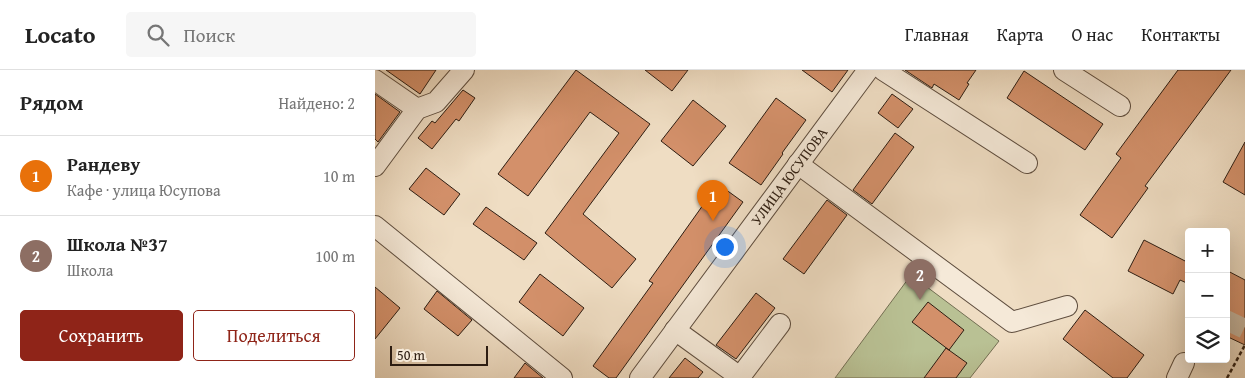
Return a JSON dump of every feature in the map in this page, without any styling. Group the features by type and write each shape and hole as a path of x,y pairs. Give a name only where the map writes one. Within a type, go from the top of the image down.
{"street":[{"path":"375,166 417,109 436,102 464,70"},
{"path":"883,70 1027,163"},
{"path":"1064,70 1120,106"},
{"name":"УЛИЦА ЮСУПОВА","path":"640,378 798,164 861,72"},
{"path":"375,80 417,109"},
{"path":"798,164 1012,322 1067,306"},
{"path":"375,226 562,378"},
{"path":"675,330 740,377 780,324"}],"path":[{"path":"1227,378 1245,345"}],"green space":[{"path":"911,275 999,341 970,378 835,378"}],"building":[{"path":"386,70 436,70 420,94"},
{"path":"576,70 650,124 583,214 636,259 612,288 545,233 619,133 590,112 528,196 498,174"},
{"path":"645,70 688,70 672,91"},
{"path":"802,70 848,70 832,92"},
{"path":"905,70 976,70 959,100 934,84 932,88"},
{"path":"1178,70 1231,70 1145,186 1148,188 1112,238 1080,215 1121,158 1116,154"},
{"path":"1024,71 1103,124 1085,150 1007,98"},
{"path":"463,90 475,98 459,121 456,119 432,149 418,138 432,121 435,123"},
{"path":"375,94 400,112 378,142 375,139"},
{"path":"892,94 913,109 898,128 878,113"},
{"path":"776,98 806,120 761,185 729,163"},
{"path":"693,100 726,126 693,166 661,141"},
{"path":"895,133 914,147 872,204 853,190"},
{"path":"1245,142 1245,195 1223,182"},
{"path":"426,168 460,194 444,215 409,189"},
{"path":"718,184 743,202 616,378 609,378 593,366 653,283 649,281"},
{"path":"827,200 847,215 804,274 783,259"},
{"path":"486,207 537,243 524,260 473,224"},
{"path":"1144,240 1185,261 1185,282 1180,280 1173,294 1128,271"},
{"path":"1230,272 1245,280 1245,345 1230,338"},
{"path":"540,274 584,308 563,336 519,302"},
{"path":"375,287 400,308 375,339"},
{"path":"437,291 472,320 458,336 424,309"},
{"path":"756,293 775,308 736,359 716,345"},
{"path":"928,302 964,330 949,350 912,322"},
{"path":"1085,310 1144,355 1127,378 1113,378 1063,339"},
{"path":"946,348 967,363 956,378 924,378"},
{"path":"685,358 703,372 698,378 669,378"},
{"path":"525,363 543,378 514,378"}],"tunnel":[{"path":"1230,322 1245,329"}],"place":[{"name":"Рандеву","path":"713,221"},
{"name":"Школа №37","path":"920,300"}]}
